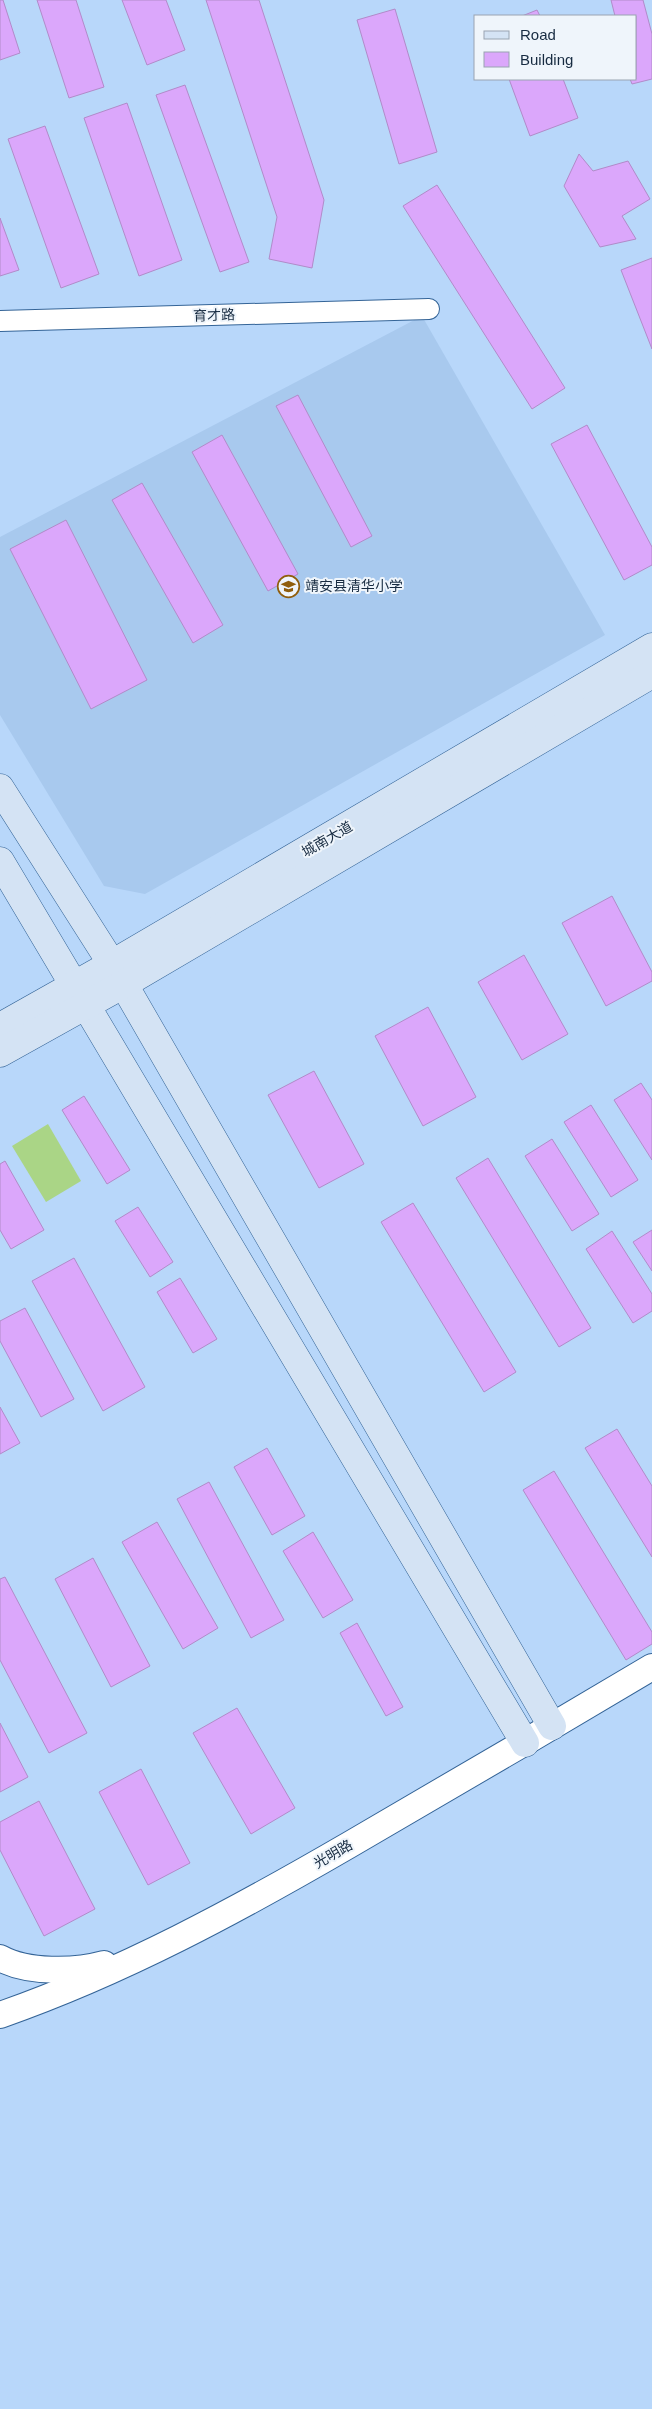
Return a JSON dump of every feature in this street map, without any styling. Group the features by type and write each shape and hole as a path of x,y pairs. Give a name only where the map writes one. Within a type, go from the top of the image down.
{"main road":[{"name":"城南大道","path":"118,974 652,648"},
{"name":"城南大道","path":"0,1053 80,995 652,674"},
{"path":"0,788 118,974 552,1726"},
{"path":"0,861 525,1743"},
{"name":"城南大道","path":"0,1027 80,995"}],"street":[{"name":"育才路","path":"0,321 429,309"},
{"name":"光明路","path":"0,2015 50,1998 177,1940 282,1884 652,1667"},
{"path":"0,1958 9,1963 52,1970 92,1967 133,1956 177,1940"}],"shaded area":[{"name":"靖安县清华小学","path":"422,316 605,635 145,894 104,886 0,715 0,537"}],"green space":[{"path":"48,1124 81,1181 46,1202 12,1146"}],"building":[{"path":"0,0 3,0 20,53 0,60"},
{"path":"37,0 76,0 104,87 69,98"},
{"path":"122,0 166,0 185,50 147,65"},
{"path":"206,0 259,0 324,200 312,268 269,259 277,217"},
{"path":"611,0 643,0 652,34 652,79 632,84 630,80 637,80 637,15 615,15"},
{"path":"395,9 437,152 399,164 357,20"},
{"path":"537,10 540,15 524,15"},
{"path":"509,80 563,80 578,118 530,136"},
{"path":"185,85 249,262 220,272 156,95"},
{"path":"127,103 182,260 139,276 84,118"},
{"path":"45,126 99,274 61,288 8,139"},
{"path":"579,154 593,171 628,161 650,199 622,216 636,239 600,247 564,186"},
{"path":"437,185 565,388 532,409 403,206"},
{"path":"0,218 19,270 0,276"},
{"path":"652,258 652,349 621,270"},
{"path":"298,395 372,536 351,547 276,406"},
{"path":"587,425 652,547 652,565 624,580 551,444"},
{"path":"222,435 298,574 268,591 192,452"},
{"path":"142,483 223,625 193,643 112,500"},
{"path":"66,520 147,680 91,709 10,549"},
{"path":"612,896 652,972 652,981 606,1006 562,923"},
{"path":"524,955 568,1034 522,1060 478,982"},
{"path":"428,1007 476,1097 423,1126 375,1036"},
{"path":"314,1071 364,1164 319,1188 268,1095"},
{"path":"641,1083 652,1100 652,1160 614,1100"},
{"path":"84,1096 130,1170 107,1184 62,1110"},
{"path":"591,1105 638,1180 611,1197 564,1122"},
{"path":"552,1139 599,1214 572,1231 525,1156"},
{"path":"488,1158 591,1328 559,1347 456,1178"},
{"path":"5,1161 44,1230 11,1249 0,1230 0,1164"},
{"path":"413,1203 516,1372 484,1392 381,1222"},
{"path":"138,1207 173,1262 150,1277 115,1221"},
{"path":"652,1230 652,1271 633,1242"},
{"path":"612,1231 652,1294 652,1311 633,1323 586,1249"},
{"path":"74,1258 145,1387 103,1411 32,1281"},
{"path":"180,1278 217,1339 193,1353 157,1292"},
{"path":"25,1308 74,1399 41,1417 0,1341 0,1321"},
{"path":"0,1407 20,1443 0,1454"},
{"path":"617,1429 652,1486 652,1557 585,1448"},
{"path":"267,1448 305,1516 272,1535 234,1467"},
{"path":"554,1471 652,1632 652,1644 626,1660 523,1490"},
{"path":"209,1482 284,1620 251,1638 177,1499"},
{"path":"157,1522 218,1628 183,1649 122,1542"},
{"path":"313,1532 353,1600 323,1618 283,1551"},
{"path":"93,1558 150,1666 111,1687 55,1579"},
{"path":"5,1577 87,1733 49,1753 0,1660 0,1579"},
{"path":"357,1623 403,1707 386,1716 340,1633"},
{"path":"237,1708 295,1808 251,1834 193,1733"},
{"path":"0,1723 28,1777 0,1792"},
{"path":"141,1769 190,1863 148,1885 99,1792"},
{"path":"39,1801 95,1909 44,1936 0,1850 0,1822"}],"place":[{"name":"靖安县清华小学","path":"289,586"}]}
